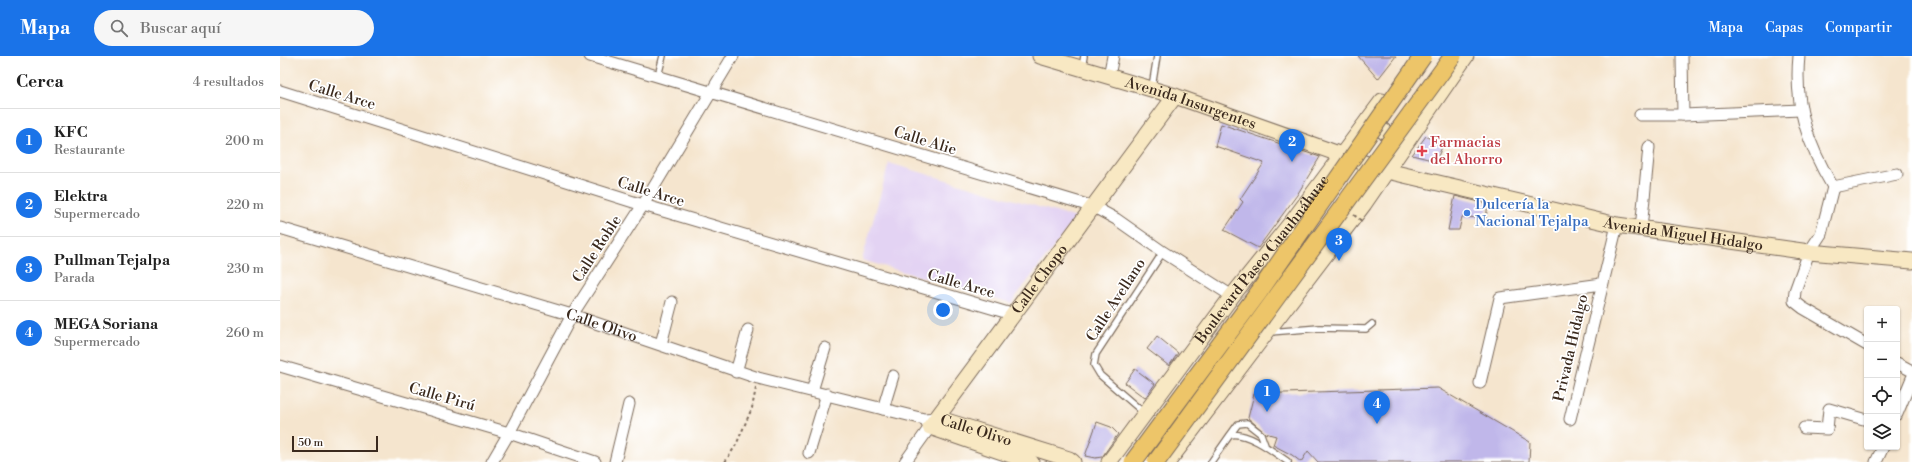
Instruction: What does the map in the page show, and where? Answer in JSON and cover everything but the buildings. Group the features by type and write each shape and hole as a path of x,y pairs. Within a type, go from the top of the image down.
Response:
{"main road":[{"name":"Boulevard Paseo Cuauhnáhuac","path":"1133,462 1259,292 1423,56"},
{"path":"1156,462 1453,56"}],"street":[{"name":"Calle Alie","path":"590,56 1094,207 1116,219 1163,252 1232,296"},
{"name":"Calle Roble","path":"492,462 572,315 643,205 733,56"},
{"name":"Avenida Insurgentes","path":"1040,56 1083,62 1109,76 1175,96 1341,156 1387,171"},
{"path":"1109,76 1113,56"},
{"name":"Boulevard Paseo Cuauhnáhuac","path":"1110,462 1232,296 1294,219 1415,56"},
{"path":"1168,462 1268,332 1387,171 1466,56"},
{"path":"1682,56 1683,115"},
{"path":"1799,56 1800,110 1808,138 1833,187 1822,234 1809,252 1795,290 1794,301 1803,308 1864,343"},
{"name":"Calle Arce","path":"280,91 643,205 1014,315"},
{"name":"Calle Chopo","path":"905,462 930,421 1014,315 1175,96"},
{"path":"1640,115 1683,115 1800,110"},
{"path":"1368,120 1404,146"},
{"path":"1387,171 1375,154 1388,135"},
{"path":"1641,229 1649,147"},
{"name":"Avenida Miguel Hidalgo","path":"1387,171 1617,225 1809,252 1912,261"},
{"path":"1833,187 1897,174"},
{"path":"1294,219 1331,247"},
{"name":"Privada Hidalgo","path":"1570,419 1617,225"},
{"name":"Calle Olivo","path":"280,228 572,315 661,344 736,372 930,421 1070,459 1073,462"},
{"name":"Privada Hidalgo","path":"1480,383 1500,298 1602,284"},
{"path":"661,344 672,302"},
{"path":"736,372 748,330"},
{"path":"812,391 825,348"},
{"path":"1900,365 1912,371"},
{"name":"Calle Pirú","path":"280,366 509,433 595,462"},
{"path":"883,409 893,376"},
{"path":"1900,407 1912,378"},
{"path":"809,453 827,394"},
{"path":"615,462 629,404"},
{"path":"1804,428 1827,429 1829,409 1864,419"},
{"name":"Calle Olivo","path":"930,421 1031,462"},
{"path":"1876,462 1882,450"}],"lane":[{"path":"658,76 663,56"},
{"path":"1152,89 1157,56"},
{"name":"Calle Avellano","path":"1145,413 1100,375 1094,365 1096,354 1163,252"},
{"path":"1268,332 1335,327 1366,329 1372,324"},
{"path":"1211,462 1238,424 1247,423 1261,434 1264,445"},
{"path":"1230,435 1237,433 1264,445 1288,462"}],"path":[{"path":"725,462 736,445 752,408 758,378"}],"shaded area":[{"path":"889,163 1076,218 1011,303 862,260"}],"place":[{"name":"Farmacias del Ahorro","path":"1422,151"},
{"name":"Elektra","path":"1292,162"},
{"name":"Dulcería la Nacional Tejalpa","path":"1467,213"},
{"name":"Pullman Tejalpa","path":"1339,261"},
{"name":"KFC","path":"1267,412"},
{"name":"MEGA Soriana","path":"1377,424"}]}
